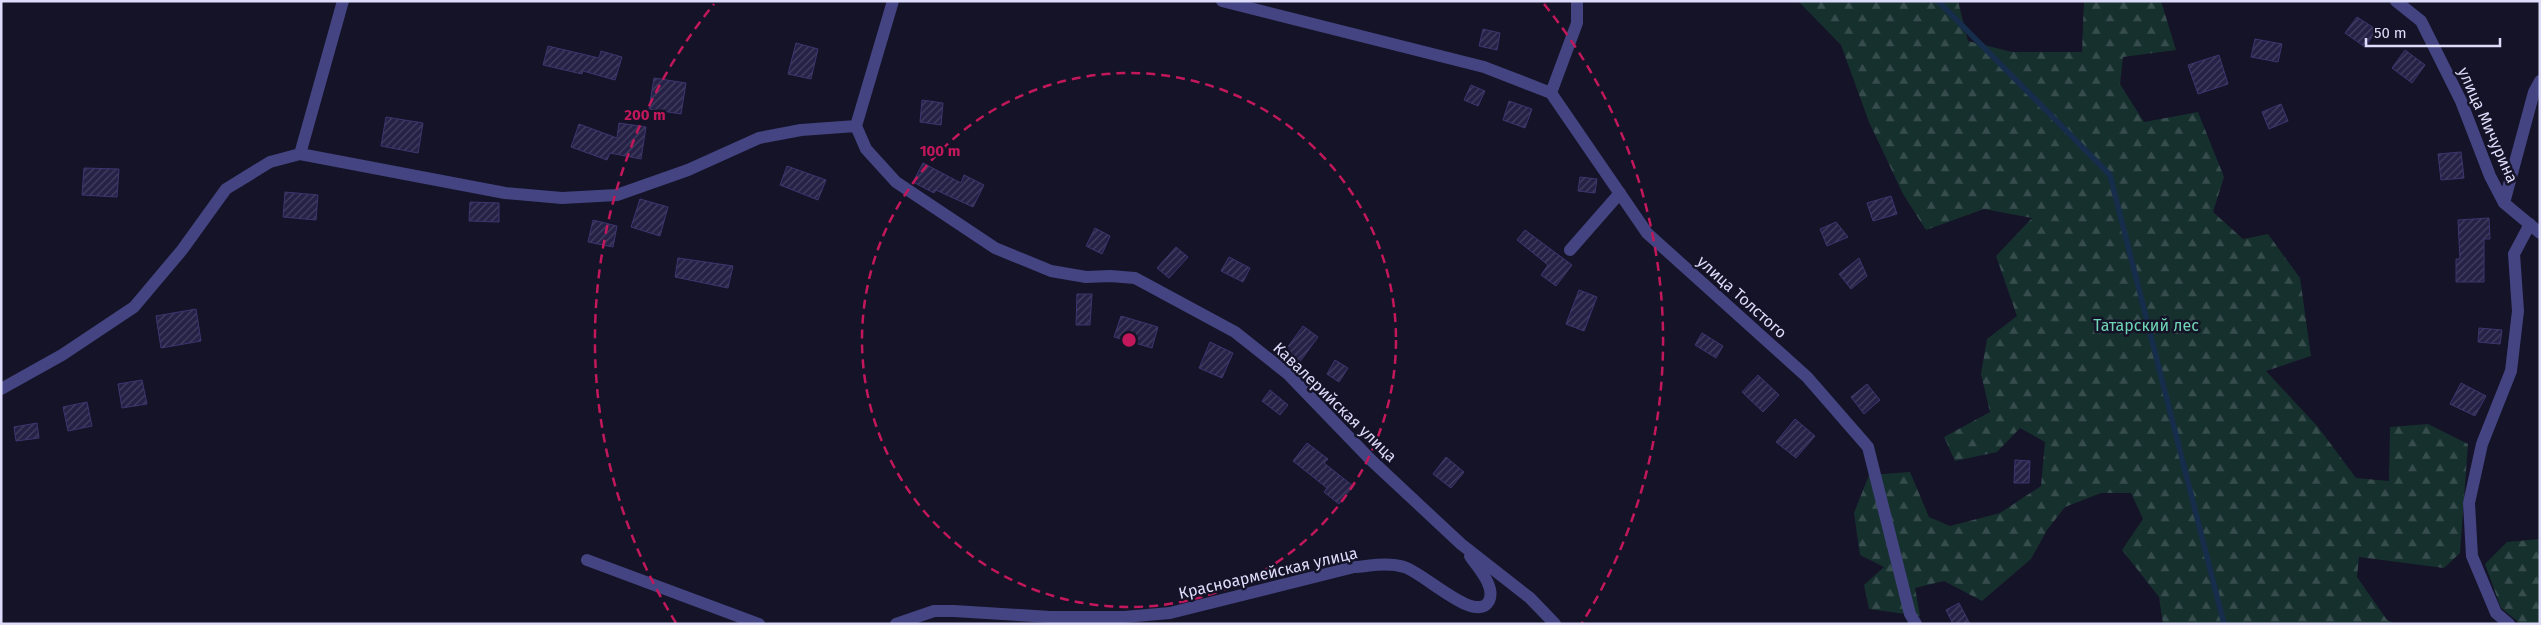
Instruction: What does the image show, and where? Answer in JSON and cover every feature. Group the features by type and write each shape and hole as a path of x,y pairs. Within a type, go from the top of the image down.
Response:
{"street":[{"path":"300,154 344,1"},
{"path":"1,388 62,355 134,307 182,250 226,189 270,162 300,154 505,193 562,198 617,195 688,170 759,138 801,130 856,126 893,1"},
{"path":"1222,1 1484,67 1551,93 1577,22 1577,1"},
{"name":"улица Мичурина","path":"2396,1 2421,22 2461,101 2490,176 2504,203 2540,233"},
{"path":"2504,203 2534,92 2540,81"},
{"name":"улица Толстого","path":"1551,93 1647,233 1807,377 1868,447 1910,614 1916,624"},
{"name":"Кавалерийская улица","path":"856,126 866,149 896,182 995,248 1050,271 1086,277 1135,278 1235,332 1288,374 1371,460 1461,544"},
{"path":"1570,250 1620,193"},
{"path":"2508,624 2496,613 2472,556 2470,503 2482,444 2510,371 2518,312 2514,254 2530,224"},
{"path":"1461,544 1530,598 1555,624"},
{"name":"Красноармейская улица","path":"896,624 934,611 954,610 1050,617 1124,617 1170,613 1255,594 1354,567 1382,564 1404,567 1424,576 1460,606 1474,609 1484,606 1490,600 1490,591 1487,580 1461,544"},
{"path":"587,560 759,624"}],"green space":[{"name":"Татарский лес","path":"1798,1 1958,1 1968,41 2012,52 2082,52 2084,1 2161,1 2176,50 2123,57 2120,84 2144,122 2198,112 2224,177 2213,212 2243,239 2268,234 2300,278 2311,356 2266,371 2318,427 2356,478 2389,481 2390,427 2428,424 2468,444 2460,553 2444,568 2359,557 2357,577 2387,620 2396,624 2163,624 2159,597 2122,550 2143,519 2131,493 2101,493 2065,507 2047,530 2031,559 1982,601 1944,581 1915,588 1920,616 1869,609 1864,585 1884,567 1860,555 1854,513 1869,475 1910,472 1929,517 1950,526 2000,513 2041,486 2045,442 2020,428 1997,452 1955,461 1944,437 1990,412 1981,374 1987,339 2017,316 1996,256 2032,218 1984,209 1926,230 1903,194 1869,122 1841,45"},
{"path":"2540,539 2540,624 2521,624 2501,608 2485,564 2507,542"}],"building":[{"path":"2357,17 2377,30 2365,47 2345,33"},
{"path":"1483,29 1500,33 1497,50 1479,46"},
{"path":"2255,39 2282,44 2278,62 2251,57"},
{"path":"796,43 818,49 811,79 788,74"},
{"path":"548,46 599,58 601,51 622,57 615,80 583,71 582,74 543,65"},
{"path":"2405,50 2425,65 2412,83 2392,68"},
{"path":"2219,55 2228,84 2198,94 2188,65"},
{"path":"654,78 686,83 681,114 649,109"},
{"path":"1471,85 1485,91 1478,106 1464,100"},
{"path":"922,100 943,103 941,125 920,122"},
{"path":"1509,101 1532,109 1525,128 1503,120"},
{"path":"2281,104 2288,121 2269,129 2262,112"},
{"path":"386,117 423,123 418,153 381,146"},
{"path":"619,123 646,127 641,159 610,153 607,160 571,147 579,124 617,138"},
{"path":"2461,152 2464,178 2441,180 2438,154"},
{"path":"923,163 961,183 964,175 984,185 973,207 936,190 934,193 913,182"},
{"path":"787,166 826,180 818,200 780,185"},
{"path":"84,168 119,169 117,197 82,195"},
{"path":"1580,177 1597,179 1595,193 1578,191"},
{"path":"285,192 318,195 316,220 283,217"},
{"path":"1891,196 1897,214 1873,221 1867,203"},
{"path":"640,199 668,207 660,236 631,227"},
{"path":"470,202 499,203 499,222 469,221"},
{"path":"2489,218 2490,239 2484,239 2484,282 2456,282 2456,259 2460,259 2458,220"},
{"path":"593,220 617,226 613,247 588,242"},
{"path":"1836,222 1848,237 1827,246 1820,229"},
{"path":"1095,228 1110,236 1102,254 1086,246"},
{"path":"1525,230 1572,265 1556,286 1541,275 1548,265 1517,240"},
{"path":"1176,247 1188,257 1169,278 1157,268"},
{"path":"1229,257 1250,268 1243,282 1221,271"},
{"path":"678,258 733,266 728,288 675,277"},
{"path":"1859,258 1867,276 1851,289 1839,274"},
{"path":"1579,290 1597,297 1584,331 1566,324"},
{"path":"1077,294 1092,294 1090,325 1076,325"},
{"path":"196,309 201,341 161,348 156,316"},
{"path":"1121,316 1158,327 1152,348 1114,337"},
{"path":"1303,326 1318,337 1299,363 1284,352"},
{"path":"2479,328 2502,330 2500,344 2478,342"},
{"path":"1702,333 1723,346 1716,358 1695,345"},
{"path":"1210,342 1233,353 1222,378 1199,368"},
{"path":"1335,360 1348,368 1339,382 1327,374"},
{"path":"1758,375 1779,395 1763,412 1742,392"},
{"path":"142,380 147,404 122,408 118,384"},
{"path":"2461,383 2486,396 2475,416 2450,404"},
{"path":"1867,384 1880,400 1864,414 1851,397"},
{"path":"1270,390 1288,405 1280,415 1262,401"},
{"path":"87,402 92,426 68,431 63,407"},
{"path":"1795,419 1815,436 1796,458 1776,442"},
{"path":"37,423 39,438 16,441 14,427"},
{"path":"1307,443 1328,459 1324,463 1353,486 1339,504 1324,492 1327,488 1293,461"},
{"path":"1446,457 1464,472 1451,488 1433,474"},
{"path":"2015,460 2030,461 2029,483 2014,483"},
{"path":"1959,603 1970,624 1953,624 1946,610"}],"waterway":[{"path":"1938,1 2110,175 2224,624"}]}
